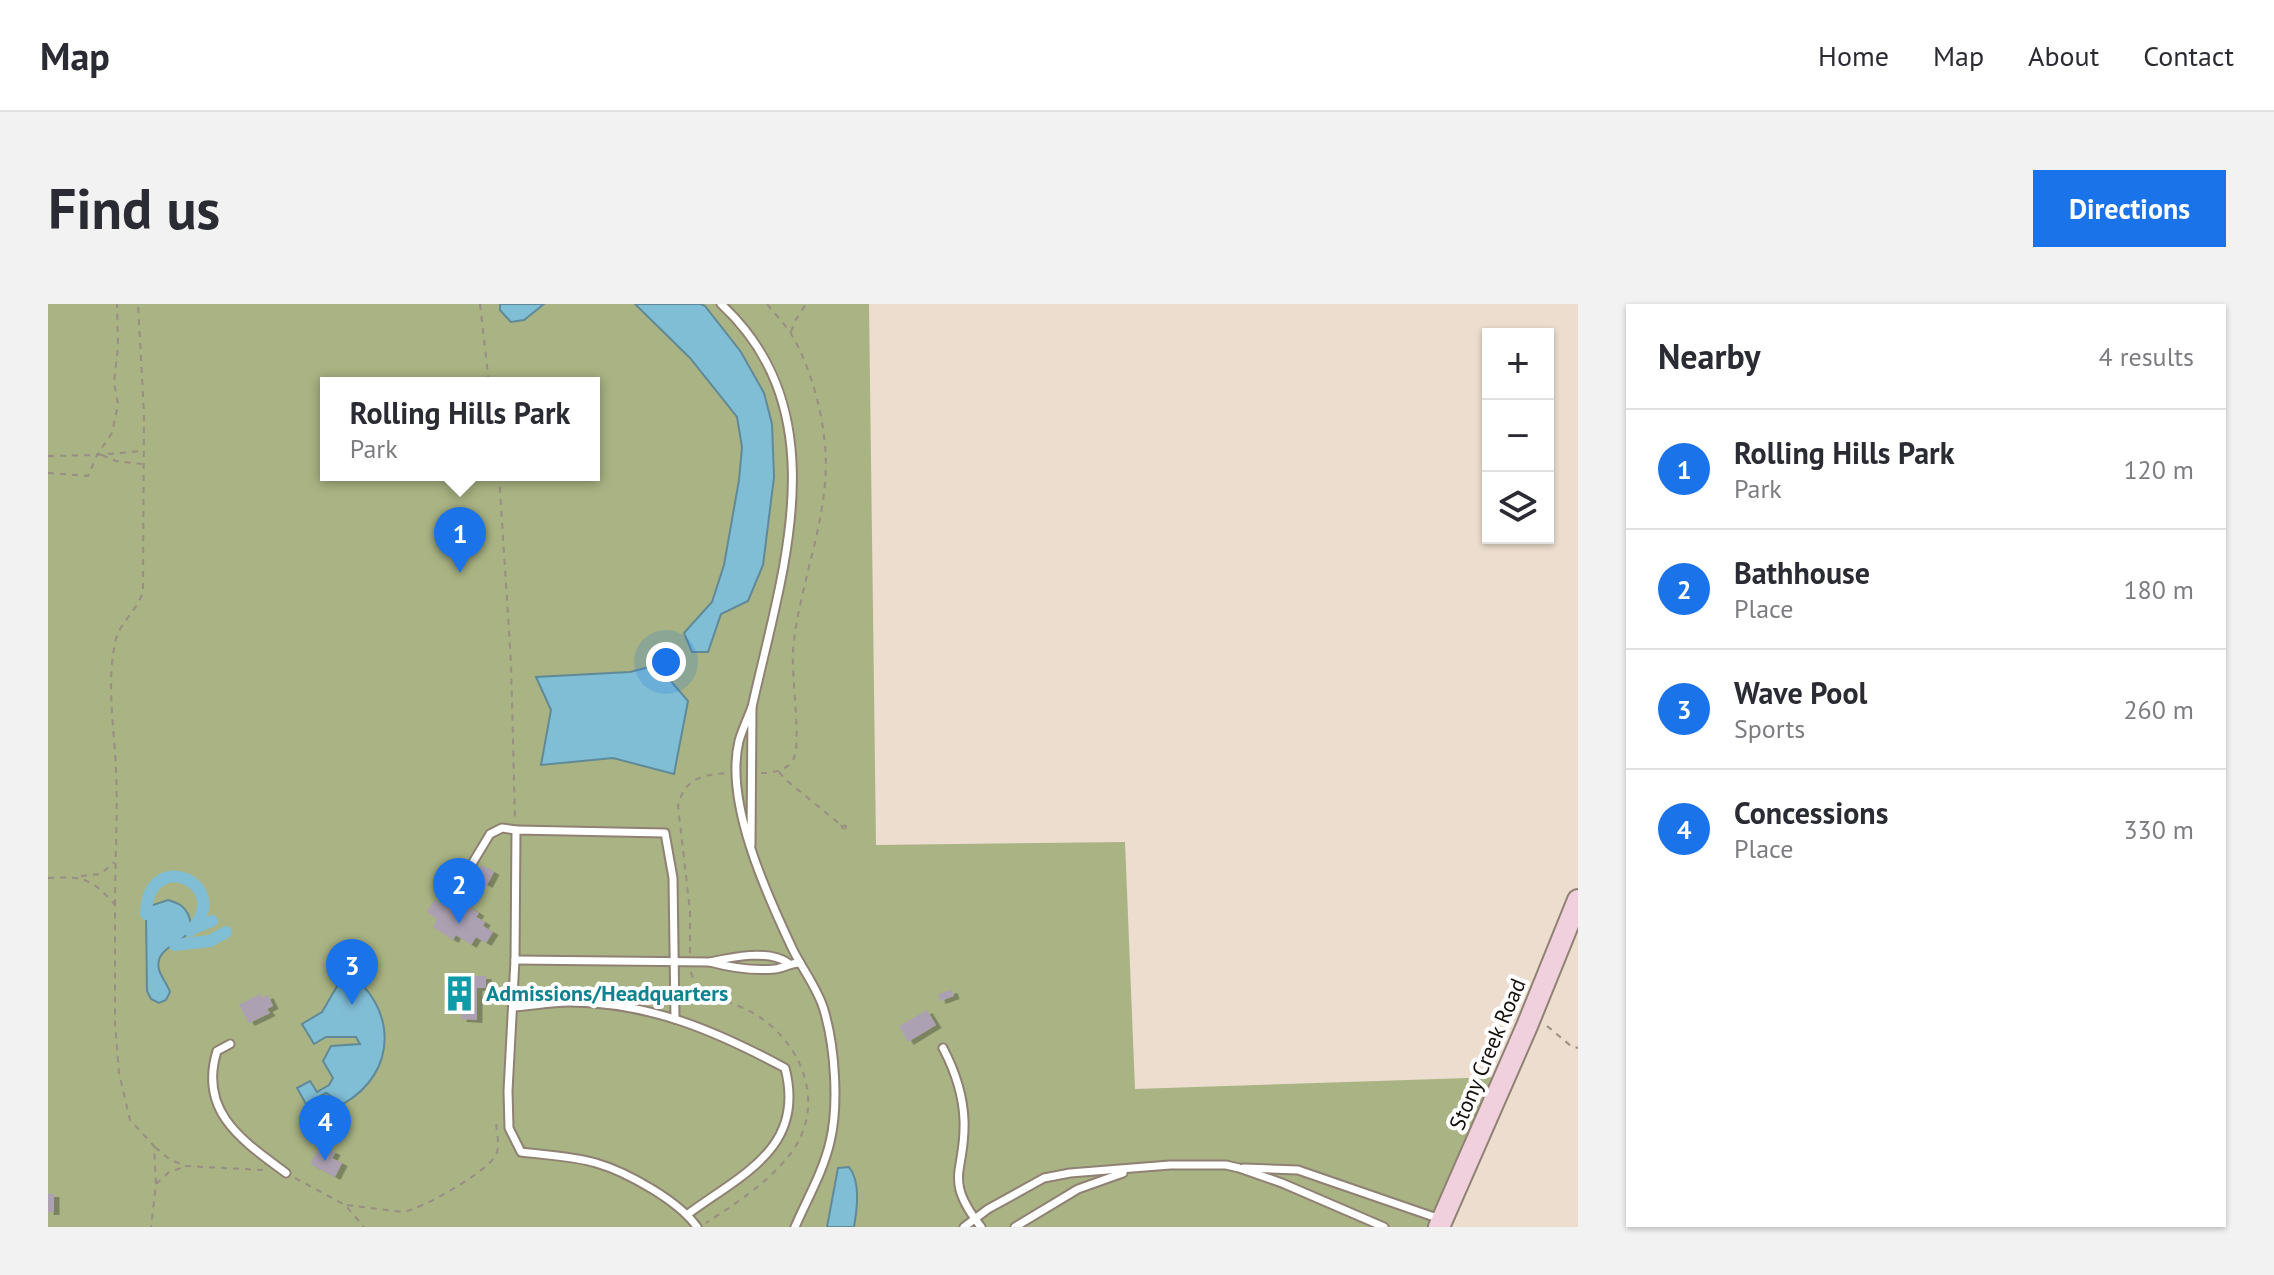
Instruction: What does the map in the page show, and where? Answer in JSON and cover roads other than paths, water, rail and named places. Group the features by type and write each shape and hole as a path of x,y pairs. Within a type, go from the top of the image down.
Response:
{"main road":[{"name":"Stony Creek Road","path":"1440,1223 1527,1026 1578,900"}],"lane":[{"path":"721,304 742,324 770,371 786,412 794,462 793,498 780,581 752,707 739,742 736,773 742,816 759,872 824,1008 834,1062 831,1140 795,1227"},
{"path":"751,845 752,707"},
{"path":"455,892 490,834 502,828 665,833 673,878 675,1019"},
{"path":"516,830 509,1128 521,1152 596,1162 651,1188 688,1214 698,1227"},
{"path":"515,960 710,962 734,957 780,957 788,963 800,963"},
{"path":"513,1007 568,1002 625,1006 726,1037 785,1068 790,1096 789,1116 775,1146 763,1159 688,1214"},
{"path":"230,1044 217,1051 212,1067 213,1090 219,1110 230,1127 286,1173"},
{"path":"943,1048 958,1078 964,1121 958,1189 963,1203 981,1227"},
{"path":"964,1227 988,1209 1044,1178 1170,1165 1226,1165 1239,1168 1384,1227"},
{"path":"1239,1168 1298,1170 1440,1223"},
{"path":"1015,1227 1078,1189 1132,1169"}],"water":[{"path":"500,304 544,304 524,320 511,322 500,310"},
{"path":"635,304 705,306 741,352 764,393 772,424 774,477 763,565 748,601 721,614 708,652 692,652 684,633 712,602 724,565 742,447 737,417 690,358"},
{"path":"657,665 688,701 674,774 613,758 541,765 551,710 536,677 630,672"},
{"path":"168,900 184,908 191,923 187,935 160,957 159,971 170,992 166,1000 159,1003 151,999 147,991 146,914 150,906"},
{"path":"346,971 363,985 375,1002 385,1039 382,1057 374,1075 361,1091 343,1104 326,1093 306,1104 297,1088 310,1081 317,1092 329,1085 333,1078 323,1061 331,1046 360,1044 356,1037 326,1037 314,1044 302,1024 322,1012"},
{"path":"849,1167 857,1188 854,1227 827,1227 838,1168"}],"waterway":[{"path":"146,914 150,893 160,881 173,876 186,879 197,887 203,899 201,914 190,931"},
{"path":"192,929 212,921"},
{"path":"175,945 210,941 226,932"}],"place":[{"name":"Rolling Hills Park","path":"460,573"},
{"name":"Bathhouse","path":"459,924"},
{"name":"Admissions/Headquarters","path":"460,993"},
{"name":"Wave Pool","path":"352,1005"},
{"name":"Concessions","path":"325,1161"}]}
